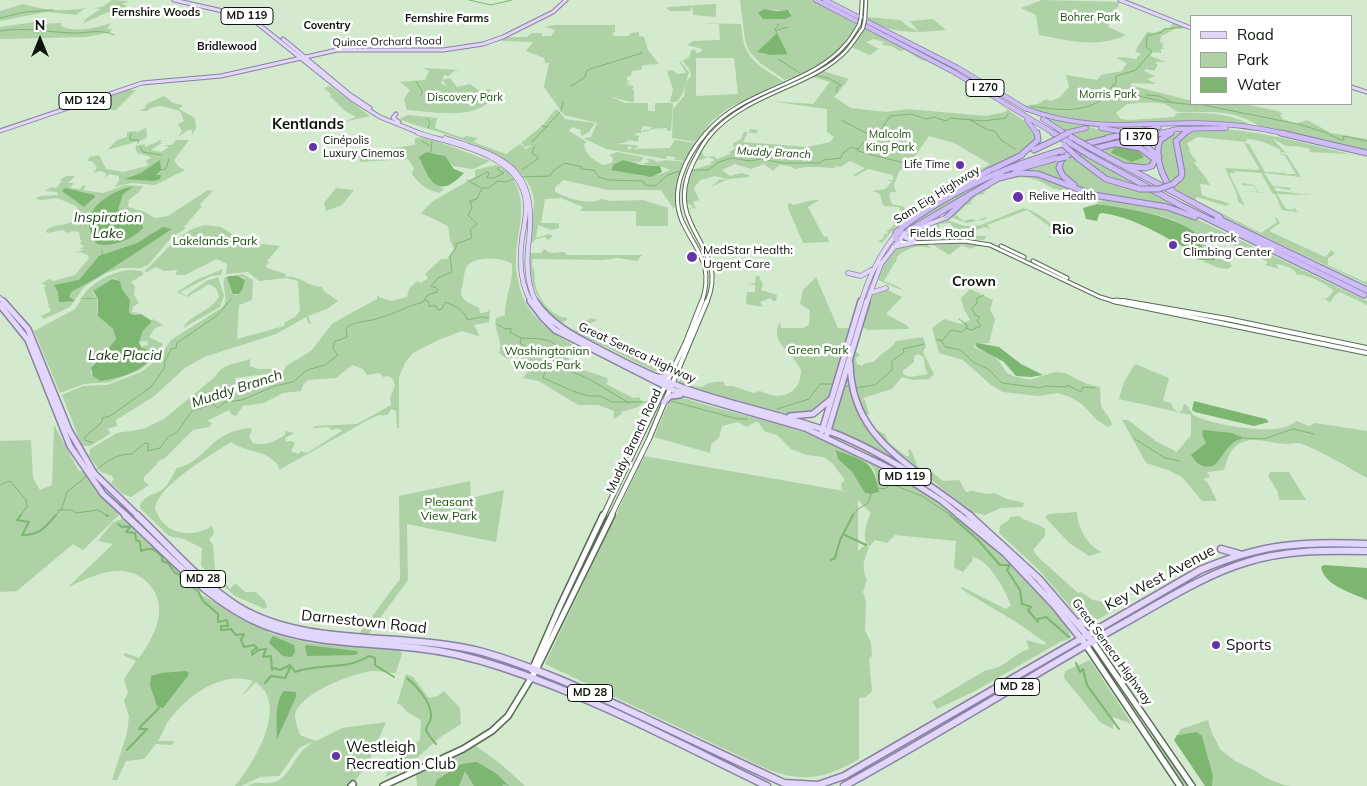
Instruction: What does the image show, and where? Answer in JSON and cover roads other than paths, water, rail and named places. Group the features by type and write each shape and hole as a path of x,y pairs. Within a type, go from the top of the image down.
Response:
{"highway":[{"name":"I 270","path":"816,0 940,65 1072,143 1169,195 1366,293"},
{"name":"I 270","path":"821,0 960,73 1072,143 1093,154 1113,161 1366,293"},
{"name":"I 270","path":"825,0 918,48 1024,108 1072,143"},
{"path":"894,38 918,48"},
{"path":"940,65 1023,118 1072,143 1078,158 1103,179 1119,185 1140,189 1160,189 1174,184 1181,177 1182,173 1176,146 1179,136 1190,130 1212,128"},
{"path":"1024,108 1047,118 1078,125 1189,123"},
{"path":"1020,156 1035,145 1038,138 1036,130 1023,118"},
{"name":"I 370","path":"1110,138 1148,128 1189,123 1224,124 1258,128 1367,156"},
{"path":"922,198 929,204 959,185 1069,132 1090,128 1119,131 1140,140 1160,158"},
{"path":"1195,205 1166,184 1160,158 1159,141 1166,135 1185,130 1212,128"},
{"name":"I 370","path":"1066,156 1164,132 1212,128 1272,135 1367,156"},
{"path":"1098,196 1069,181 1060,169 1059,162 1062,156 1070,151 1110,138"},
{"name":"Sam Eig Highway","path":"896,232 925,212 984,178 1031,158 1110,138"},
{"path":"999,178 1039,163 1120,144 1145,150 1153,156 1155,162 1152,166 1140,168 1113,161"},
{"name":"I 270","path":"1093,154 1116,172 1209,223 1252,244 1366,293"},
{"name":"I 270","path":"1100,161 1180,205 1366,293"},
{"path":"942,202 991,170"},
{"path":"999,178 1016,173 1034,173 1098,196 1167,207 1209,223"},
{"name":"Sam Eig Highway","path":"906,232 999,178"},
{"path":"946,217 975,191"},
{"path":"897,240 898,234 925,212"}],"main road":[{"name":"Great Seneca Highway","path":"174,0 250,20 264,28 300,57 308,60 351,96 399,122 494,156 515,174 530,194 532,207 526,265 529,284 536,302 546,315 571,335 654,376 668,386 720,401 777,414 899,466 945,495 1018,556 1077,620 1084,636"},
{"name":"Great Seneca Highway","path":"182,0 236,12 255,19 342,93 369,111 409,130 487,157 515,174"},
{"name":"Quince Orchard Road","path":"0,130 136,84 216,76 312,54 341,50 451,49 483,44 553,12 566,0"},
{"name":"Muddy Branch Road","path":"534,669 646,444 664,402 672,371 707,282 705,260 681,217 677,204 682,174 708,127 724,113 741,102 828,60 845,46 859,25 862,0"},
{"name":"Muddy Branch Road","path":"383,786 472,744 494,730 517,704 531,678 567,588 668,386 714,284 711,260 684,208 686,184 696,156 713,130 732,112 751,100 827,64 849,47 863,28 866,0"},
{"path":"1122,0 1190,28"},
{"name":"Quince Orchard Road","path":"0,130 132,83 158,78 222,73 346,47 457,47 489,41 512,32"},
{"path":"341,50 369,50 373,53 381,50 403,49"},
{"path":"424,50 430,51 433,55 440,51 451,49"},
{"path":"308,60 307,58 312,54"},
{"path":"827,64 825,67 830,70"},
{"path":"1352,86 1367,91"},
{"path":"396,114 393,118 399,122"},
{"name":"Great Seneca Highway","path":"522,183 526,211 520,252 520,268 526,294 544,321 564,336 691,397 824,433 896,471 942,501 974,525 1021,569 1084,636 1192,786"},
{"path":"896,232 903,222 929,204"},
{"path":"913,242 906,238 906,232 946,217"},
{"name":"Sam Eig Highway","path":"824,433 832,398 851,353 873,282 896,232"},
{"name":"Sam Eig Highway","path":"824,433 874,265 888,247 906,232"},
{"path":"922,242 944,239"},
{"name":"Fields Road","path":"913,242 944,239 977,240 1004,247 1090,290 1118,300 1218,317 1367,348"},
{"name":"Fields Road","path":"897,240 913,242 965,241 990,245 1094,294 1125,305 1214,321 1367,353"},
{"path":"888,247 913,242"},
{"path":"848,273 865,274 874,265"},
{"path":"870,276 873,282"},
{"path":"868,296 875,290 886,288"},
{"name":"Darnestown Road","path":"0,298 28,330 69,430 103,494 215,597 254,620 276,629 318,640 410,647 455,654 501,667 627,719 767,786"},
{"name":"Darnestown Road","path":"0,305 28,340 70,446 91,473 220,594 261,618 286,627 319,634 436,643 482,652 534,669 772,779 807,786 828,784"},
{"path":"851,353 850,387 855,405 876,437 945,495"},
{"path":"654,376 664,377 672,371"},
{"path":"664,402 673,394 691,397"},
{"path":"777,414 798,417 812,414 824,408 832,398"},
{"name":"Key West Avenue","path":"828,784 1200,570 1240,554 1271,546 1301,543 1367,544"},
{"path":"1221,548 1240,554"},
{"name":"Key West Avenue","path":"844,786 1199,581 1238,564 1273,555 1305,550 1367,552"},
{"path":"1077,620 1099,628"},
{"name":"Great Seneca Highway","path":"1090,644 1180,786"}],"water":[{"path":"764,9 788,10 792,16 785,19 763,19 758,13"},
{"path":"777,33 788,54 770,55 757,52"},
{"path":"1120,147 1137,150 1144,157 1132,162 1111,153 1114,148"},
{"path":"426,152 445,156 454,169 464,173 450,185 436,185 418,158"},
{"path":"160,160 161,170 156,175 161,175 160,179 154,181 125,179 141,173"},
{"path":"624,160 641,165 660,166 662,172 651,177 611,170 614,164"},
{"name":"Inspiration Lake","path":"133,187 123,194 118,209 124,215 141,220 143,228 134,236 122,242 109,245 97,244 89,224 92,212 107,197 120,190"},
{"path":"65,188 94,195 95,197 84,207 62,191"},
{"path":"1097,204 1137,211 1169,219 1183,225 1194,232 1201,240 1203,251 1214,256 1215,260 1200,260 1186,254 1190,250 1125,218 1102,213 1099,214 1097,221 1086,219 1083,208"},
{"path":"163,227 172,229 100,276 71,292 69,297 75,301 59,302 58,292 54,285 79,280 99,256 137,243"},
{"path":"229,276 238,276 245,280 243,289 239,294 233,294 227,278"},
{"name":"Lake Placid","path":"112,279 120,281 122,289 130,300 129,313 134,315 141,314 152,321 143,331 139,342 141,347 150,351 151,356 143,366 129,374 100,381 93,376 91,368 116,339 113,329 98,316 98,299 93,291"},
{"path":"977,343 999,347 1021,364 1043,375 1031,377 1016,376 1004,362 978,348 975,345"},
{"path":"1194,401 1266,419 1269,422 1254,426 1195,412 1192,410"},
{"path":"1203,430 1232,433 1244,438 1234,442 1216,464 1208,467 1202,466 1191,455 1206,443 1202,434"},
{"path":"835,450 861,459 866,463 874,473 879,492 865,493 852,472 838,459"},
{"path":"1324,565 1367,568 1367,600 1333,584 1323,574 1321,567"},
{"path":"273,636 294,645 295,652 292,657 283,656 270,644 269,642"},
{"path":"305,646 357,651 358,653 355,655 307,656"},
{"path":"186,671 189,673 187,677 163,708 157,706 150,685 151,676 161,673"},
{"path":"284,691 296,692 296,697 277,739 277,707"},
{"path":"1197,732 1202,736 1213,776 1212,786 1205,786 1174,740 1177,735"},
{"path":"477,762 497,774 509,786 504,784 502,786 474,786 465,771 459,786 435,786 437,780 461,764"}],"waterway":[{"path":"469,0 491,5 512,0"},
{"path":"0,18 25,12 53,10"},
{"path":"1062,18 1066,17"},
{"path":"777,24 779,25 775,29 777,33"},
{"path":"777,30 788,27"},
{"name":"Muddy Branch","path":"1113,85 1116,83 1116,76 1136,70 1152,51 1146,47 1147,36 1162,32 1164,29 1183,27"},
{"path":"0,31 104,32 114,35"},
{"path":"571,86 585,77 586,71 590,69 642,53"},
{"path":"778,59 800,73"},
{"path":"814,75 828,78 841,85 837,87 837,92"},
{"path":"416,81 422,91 421,96"},
{"name":"Muddy Branch","path":"1031,106 1069,110 1087,107 1106,96 1113,85"},
{"path":"1113,85 1132,94 1154,100 1190,104"},
{"path":"1146,95 1159,96 1172,102"},
{"path":"561,111 563,102"},
{"path":"1203,105 1298,124 1324,132 1341,140 1344,140 1343,136 1367,141"},
{"path":"546,127 560,112"},
{"name":"Muddy Branch","path":"872,136 877,136 890,116 911,114 926,119 934,117 946,121 951,118 984,121 1006,118 1008,114"},
{"path":"427,119 430,122 428,128"},
{"path":"841,120 872,136"},
{"path":"970,120 988,130 995,131 1001,140 1015,149"},
{"path":"542,126 546,127"},
{"path":"532,142 546,127"},
{"path":"131,133 130,140 139,140 138,143"},
{"name":"Muddy Branch","path":"858,149 864,142 872,142 872,136"},
{"path":"422,141 430,146"},
{"path":"431,152 432,141"},
{"path":"140,147 143,152 161,155"},
{"path":"523,169 539,158 532,153 534,147"},
{"name":"Muddy Branch","path":"693,170 708,170 719,162 732,158 750,161 761,159 782,163 820,163 823,160 841,158 842,154 851,147 858,149"},
{"path":"858,149 858,151 904,163"},
{"path":"161,170 166,169 169,159"},
{"name":"Muddy Branch","path":"520,177 550,176 554,170 565,163 582,167 581,169 594,170 599,177 608,180 643,181 645,185 655,186 668,175 680,171"},
{"path":"470,181 487,172 489,173 487,178 494,178 504,173 497,169 499,167"},
{"name":"Muddy Branch","path":"95,471 112,459 121,455 132,454 145,443 149,444 147,451 160,448 168,437 177,432 192,411 213,404 218,408 225,402 242,400 275,386 293,382 307,370 325,365 338,355 333,349 334,342 347,337 346,328 349,326 382,317 423,302 428,295 437,292 437,288 431,286 438,278 452,272 450,256 456,248 456,244 472,238 470,230 477,224 468,215 472,208 470,201 477,199 482,188 489,188 498,181 505,182 514,179"},
{"path":"467,180 481,188"},
{"path":"967,328 971,330 981,326 977,320 980,317 975,315 972,308 977,303 977,298 984,295"},
{"path":"81,299 97,298"},
{"path":"93,443 85,440 85,437 102,422 102,418 110,416 151,387 165,367 164,363 171,349 176,348 177,343 218,315 231,299"},
{"path":"425,300 429,302 429,306 436,306 438,310 442,309 445,302 452,305 461,311 468,320 481,317 489,318"},
{"path":"959,319 966,324 967,328"},
{"path":"497,324 505,329 511,328 510,332 521,338"},
{"path":"941,340 951,330 962,332 967,328"},
{"path":"521,338 541,339 555,344 558,347 554,354 560,362 568,366 568,370 589,379 627,402"},
{"path":"521,338 520,343 527,347"},
{"path":"936,340 941,340"},
{"path":"941,340 945,347 961,350 973,362 988,369 1002,383 1040,388 1046,386 1066,387 1067,385 1081,392 1083,387 1095,388"},
{"path":"855,388 875,385 892,370 892,361 904,352 903,349 924,344"},
{"path":"540,363 546,368 543,378 588,396 600,396 612,402 627,402"},
{"path":"777,409 809,399 820,384 834,384"},
{"path":"843,386 851,387"},
{"path":"671,401 738,419 747,419"},
{"path":"627,402 648,402"},
{"path":"1244,438 1264,439 1293,429 1314,434"},
{"path":"1135,439 1165,458 1179,461"},
{"name":"Muddy Branch","path":"60,510 67,492 88,475"},
{"name":"Muddy Branch","path":"0,485 10,481 26,500 27,507 20,516"},
{"path":"878,488 885,489 891,484 922,496 952,516"},
{"path":"852,516 858,509 868,503 871,494"},
{"name":"Muddy Branch","path":"55,516 60,510"},
{"path":"60,510 73,510 76,513 98,510 108,516 106,515"},
{"name":"Muddy Branch","path":"21,515 17,520 29,522 22,535 38,532 56,515"},
{"path":"831,560 835,558 840,540 853,515"},
{"path":"950,515 978,540 1000,565 1010,565 1007,570 1020,590 1022,604 1031,607 1028,610 1038,622 1038,619 1046,617 1069,637"},
{"path":"118,524 122,527 131,526 126,532 135,533 136,540 140,542 141,551 150,549 157,552 162,557 162,561 168,563 175,573 179,574 181,580 198,591 203,601 218,614 218,622 227,620 228,626 221,626 221,630 231,629 236,635 244,634 241,640 244,647 254,645 257,648 252,651 252,655 258,650 266,649 263,657 271,656 272,670 274,668 280,670 290,665 295,672 315,667 342,665 360,661 369,656 375,658 375,665 394,677"},
{"path":"845,535 866,545"},
{"path":"1076,663 1080,672 1083,669 1087,685 1119,729"},
{"path":"265,683 271,676 285,678 290,668 288,667"},
{"path":"407,678 418,689 428,704 431,719 426,729 436,744"},
{"path":"127,750 147,729 139,729 141,726 159,708"}],"place":[{"name":"Cinépolis Luxury Cinemas","path":"313,147"},
{"name":"Life Time","path":"960,165"},
{"name":"Relive Health","path":"1018,197"},
{"name":"Sportrock Climbing Center","path":"1173,245"},
{"name":"MedStar Health: Urgent Care","path":"692,257"},
{"name":"Sports","path":"1216,645"},
{"name":"Westleigh Recreation Club","path":"336,756"}],"district":[{"name":"Fernshire Woods","path":"156,13"},
{"name":"Fernshire Farms","path":"447,19"},
{"name":"Coventry","path":"327,26"},
{"name":"Bridlewood","path":"227,47"},
{"name":"Kentlands","path":"308,124"},
{"name":"Rio","path":"1063,230"},
{"name":"Crown","path":"974,282"}],"park label":[{"name":"Bohrer Park","path":"1090,18"},
{"name":"Morris Park","path":"1108,95"},
{"name":"Discovery Park","path":"465,98"},
{"name":"Malcolm King Park","path":"890,141"},
{"name":"Lakelands Park","path":"215,241"},
{"name":"Green Park","path":"818,350"},
{"name":"Washingtonian Woods Park","path":"547,358"},
{"name":"Pleasant View Park","path":"449,509"}]}
